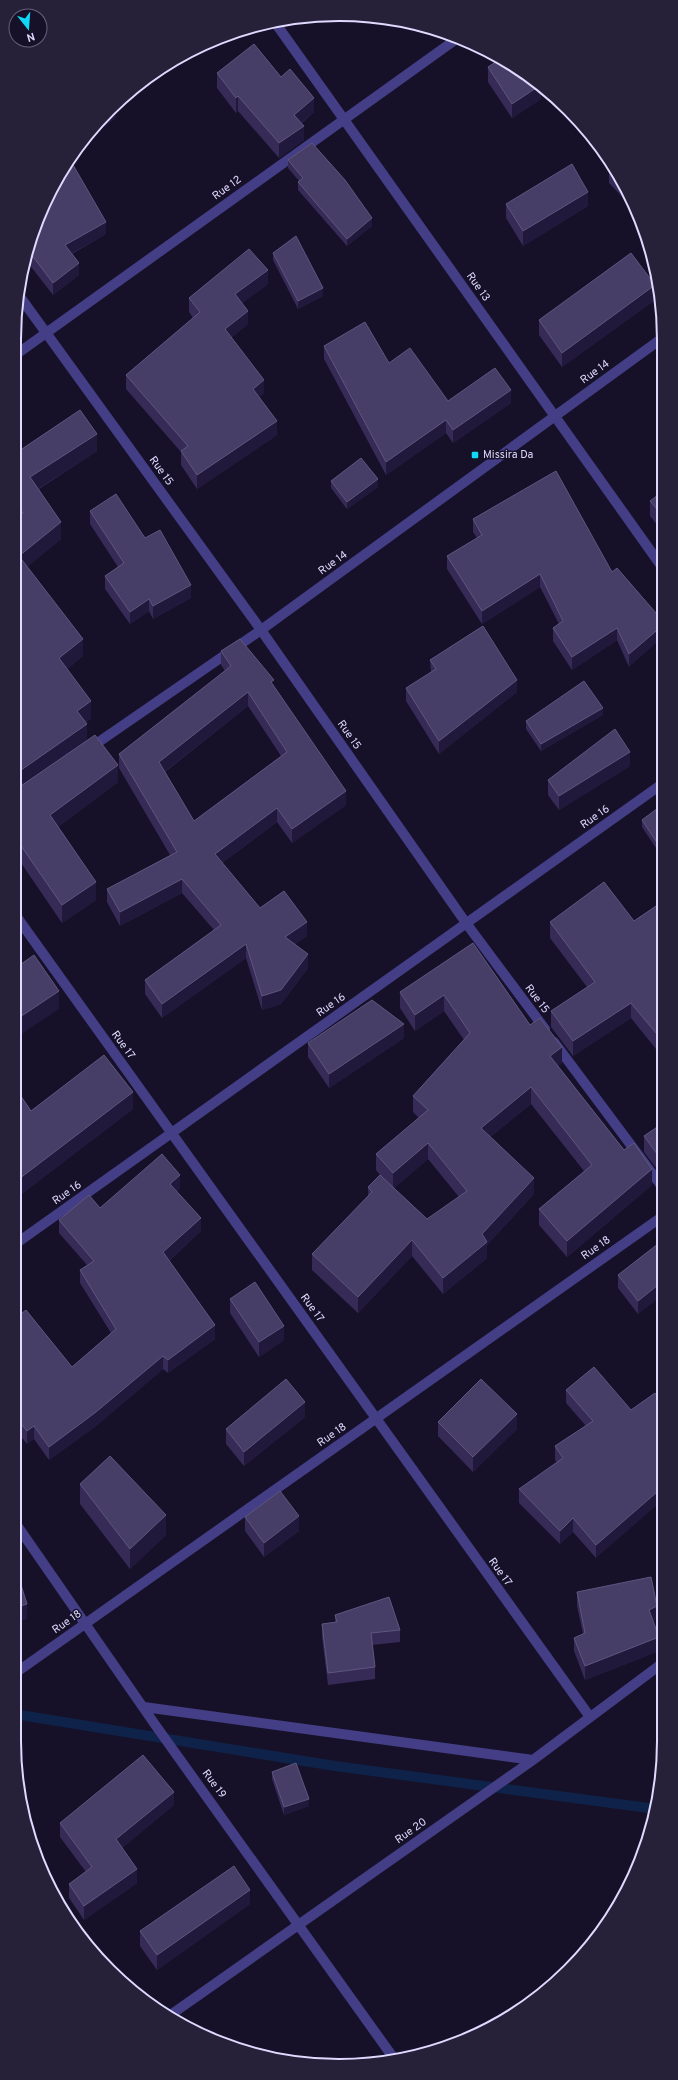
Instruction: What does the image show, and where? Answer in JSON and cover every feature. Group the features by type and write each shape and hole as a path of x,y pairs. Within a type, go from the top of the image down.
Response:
{"street":[{"name":"Rue 13","path":"278,27 657,560"},
{"name":"Rue 12","path":"21,351 452,42"},
{"name":"Rue 15","path":"24,302 261,630 466,924 657,1180"},
{"name":"Rue 14","path":"79,755 261,630 657,342"},
{"name":"Rue 16","path":"21,1240 657,788"},
{"name":"Rue 17","path":"21,923 590,1717"},
{"name":"Rue 18","path":"21,1669 657,1220"},
{"name":"Rue 19","path":"21,1531 86,1622 156,1726 195,1778 391,2054"},
{"name":"Rue 20","path":"174,2012 533,1760 657,1667"},
{"path":"144,1707 533,1760"}],"building":[{"path":"254,44 281,77 290,69 314,98 294,115 304,126 279,143 238,96 236,98 217,73"},
{"path":"495,62 535,89 512,104 488,67"},
{"path":"312,143 345,180 372,218 347,239 298,182 303,178 288,160"},
{"path":"572,164 588,192 523,231 506,204"},
{"path":"73,165 106,222 65,245 79,263 53,283 32,256 45,217"},
{"path":"296,236 323,288 298,301 273,253"},
{"path":"249,249 268,270 235,294 248,311 225,329 264,380 253,389 277,421 197,475 181,451 188,446 126,375 200,312 189,298"},
{"path":"631,253 652,280 652,287 562,353 539,320"},
{"path":"365,322 389,363 410,348 448,401 495,368 511,390 453,430 446,420 386,462 324,346"},
{"path":"80,410 97,434 30,477 61,522 21,554 21,514 23,513 21,510 21,450"},
{"path":"361,458 378,479 347,502 331,481"},
{"path":"556,471 612,572 617,568 657,614 657,630 629,654 617,628 572,657 553,628 563,621 540,574 482,611 447,556 482,535 473,519"},
{"path":"116,494 145,538 160,530 191,585 153,606 149,599 130,612 105,576 124,563 90,511"},
{"path":"657,496 657,509 650,501"},
{"path":"21,559 83,639 59,658 91,701 77,711 87,724 21,770"},
{"path":"483,626 517,680 439,741 406,688 436,669 430,660"},
{"path":"240,639 274,680 271,682 346,791 292,829 277,808 215,854 260,908 284,891 307,922 285,937 308,954 281,990 262,996 246,944 162,1004 145,980 221,925 182,879 120,912 107,889 177,852 119,754 231,666 221,651","holes":["248,692 287,752 194,821 159,762"]},
{"path":"584,681 603,708 541,744 526,721"},
{"path":"615,729 630,752 559,796 548,780"},
{"path":"95,735 118,765 50,815 96,882 62,905 21,846 21,786"},
{"path":"657,809 657,842 642,820"},
{"path":"604,882 634,921 657,905 657,1032 656,1033 631,1003 573,1041 551,1011 595,982 550,922"},
{"path":"473,943 530,1025 540,1018 562,1047 550,1056 624,1150 634,1143 652,1169 567,1241 539,1209 592,1165 531,1087 481,1128 534,1178 482,1234 487,1242 443,1278 412,1240 358,1297 312,1254 372,1192 368,1187 380,1175 427,1219 467,1191 428,1143 393,1173 376,1154 428,1110 413,1096 470,1033 444,995 415,1015 400,992"},
{"path":"34,955 59,991 21,1016 21,964"},
{"path":"372,1000 404,1024 329,1074 308,1043"},
{"path":"104,1055 133,1092 21,1177 21,1096 31,1111"},
{"path":"657,1127 657,1154 644,1136"},
{"path":"162,1154 180,1175 170,1184 201,1218 163,1252 215,1325 168,1360 163,1356 96,1412 49,1447 34,1426 27,1431 21,1424 21,1314 26,1310 72,1367 116,1329 80,1270 94,1261 59,1220 89,1195 100,1208"},
{"path":"657,1245 657,1286 638,1301 618,1275"},
{"path":"255,1282 284,1326 259,1342 230,1299"},
{"path":"594,1367 631,1410 655,1393 657,1396 657,1492 596,1545 573,1518 560,1531 519,1489 563,1458 555,1446 593,1421 566,1390"},
{"path":"286,1379 305,1402 244,1452 226,1429"},
{"path":"481,1379 517,1414 473,1457 438,1422"},
{"path":"110,1456 166,1515 130,1549 80,1484"},
{"path":"280,1491 299,1516 264,1543 245,1517"},
{"path":"651,1577 657,1606 649,1610 657,1632 657,1638 585,1666 574,1638 585,1633 577,1592"},
{"path":"21,1585 27,1604 21,1606"},
{"path":"389,1597 400,1630 371,1633 375,1667 328,1673 322,1624 337,1622 335,1615"},
{"path":"143,1755 174,1792 116,1839 137,1869 84,1906 69,1884 92,1867 60,1823"},
{"path":"296,1763 309,1799 284,1807 272,1772"},
{"path":"234,1866 250,1890 157,1955 140,1931"}],"waterway":[{"path":"21,1715 335,1766 650,1808"}],"place":[{"name":"Missira Da","path":"475,455"}]}
